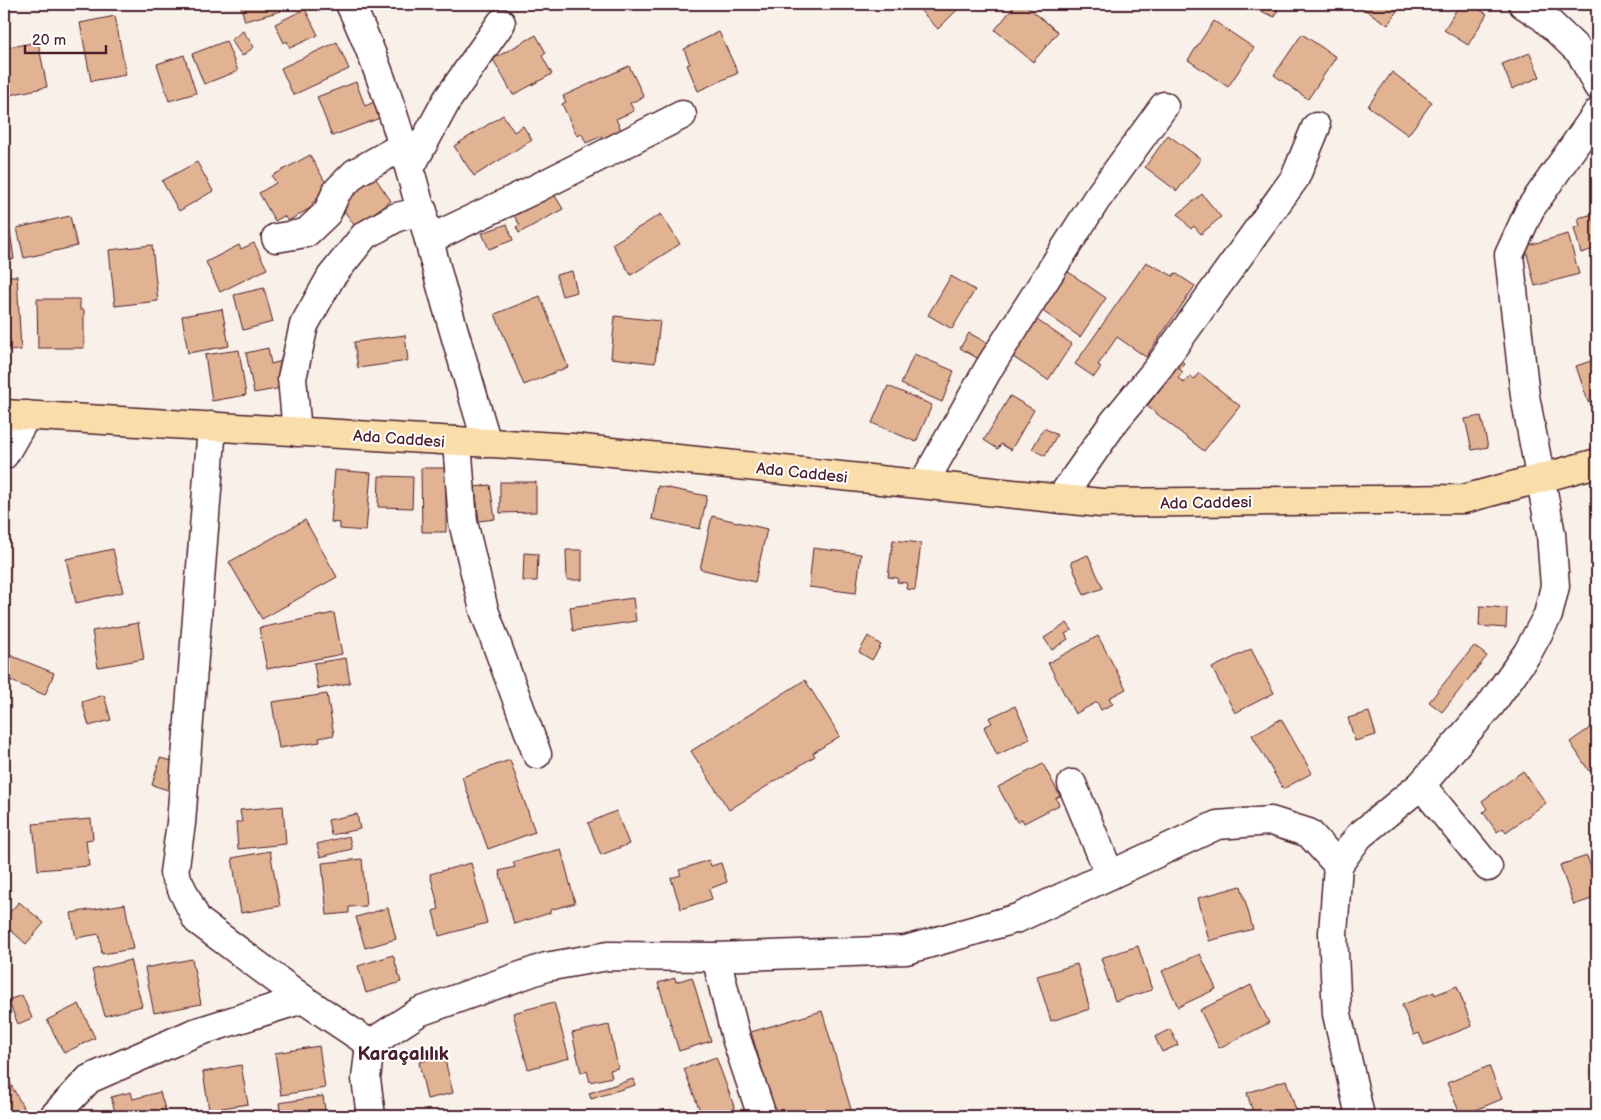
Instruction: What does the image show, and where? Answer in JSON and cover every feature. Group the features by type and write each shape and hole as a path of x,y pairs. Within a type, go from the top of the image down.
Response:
{"main road":[{"name":"Ada Caddesi","path":"15,414 573,448 1101,503 1464,499 1597,463"}],"street":[{"path":"350,4 369,45 423,211 487,443"},
{"path":"1523,4 1543,17 1581,53 1597,85"},
{"path":"276,238 306,232 327,213 337,191 355,173 406,157 501,23"},
{"path":"923,484 990,366 1096,200 1164,106"},
{"path":"1360,1116 1337,1014 1333,933 1338,865 1359,836 1421,785 1492,703 1528,652 1548,615 1555,586 1551,534 1524,396 1509,255 1530,209 1597,113"},
{"path":"430,239 533,190 682,115"},
{"path":"1060,499 1114,422 1158,368 1295,178 1316,127"},
{"path":"297,432 292,378 304,325 331,277 364,236 397,217 423,211"},
{"path":"4,455 15,414"},
{"path":"212,426 181,824 174,872 197,920 303,1000 370,1044"},
{"path":"457,441 463,522 484,610 537,754"},
{"path":"1072,784 1110,874"},
{"path":"1421,785 1488,867"},
{"path":"370,1044 419,1012 546,967 608,956 716,957 906,950 1018,918 1217,825 1271,821 1309,834 1338,865"},
{"path":"716,957 736,1038 762,1116"},
{"path":"54,1116 89,1079 194,1033 303,1000"},
{"path":"370,1044 366,1079 371,1116"}],"building":[{"path":"240,4 279,4 281,11 245,21"},
{"path":"674,4 712,4 675,7"},
{"path":"926,4 963,4 938,29 920,10"},
{"path":"1016,4 1024,4 1058,32 1033,62 995,30"},
{"path":"1243,4 1280,4 1275,17"},
{"path":"1359,4 1401,4 1388,25"},
{"path":"1460,4 1470,4 1487,14 1468,45 1444,30"},
{"path":"305,9 318,35 290,48 287,41 284,43 275,24"},
{"path":"115,16 126,75 91,81 80,23"},
{"path":"1214,21 1254,48 1228,87 1188,60"},
{"path":"243,31 254,47 242,56 231,40"},
{"path":"719,32 738,73 698,91 687,65 690,64 684,49"},
{"path":"1302,34 1336,57 1308,99 1274,75"},
{"path":"536,35 546,53 542,56 552,74 513,95 493,59"},
{"path":"226,41 238,71 204,84 192,54"},
{"path":"38,42 47,87 5,96 4,48"},
{"path":"337,42 349,69 293,95 281,68"},
{"path":"1530,53 1540,77 1512,89 1502,64"},
{"path":"184,55 196,93 169,101 157,64"},
{"path":"629,66 644,97 630,103 634,111 616,119 622,132 604,140 602,136 586,143 582,134 577,136 562,104 566,102 563,96"},
{"path":"1392,72 1432,102 1408,135 1368,106"},
{"path":"356,82 365,106 374,102 380,118 332,136 317,97"},
{"path":"503,115 514,132 523,126 532,140 474,176 454,146"},
{"path":"1168,135 1201,159 1177,191 1145,167"},
{"path":"310,155 328,187 321,191 324,196 312,203 314,206 288,221 284,216 275,221 259,193 276,183 272,176"},
{"path":"197,162 213,191 179,211 162,181"},
{"path":"374,176 391,201 355,226 337,201"},
{"path":"554,194 563,209 519,233 516,227 520,225 514,216"},
{"path":"1202,194 1221,217 1201,234 1194,226 1191,229 1178,214"},
{"path":"1597,213 1597,248 1581,253 1574,228 1580,226 1578,218"},
{"path":"661,214 680,244 631,275 612,244"},
{"path":"70,216 77,246 24,258 17,228"},
{"path":"4,223 5,231 10,230 14,259 4,260"},
{"path":"507,224 513,240 489,249 482,233"},
{"path":"1568,234 1579,274 1535,286 1525,246"},
{"path":"254,243 267,269 220,292 206,262 239,245 241,249"},
{"path":"152,245 158,301 115,306 109,250"},
{"path":"1146,262 1173,276 1175,273 1195,286 1146,357 1117,337 1098,365 1101,367 1094,377 1075,364"},
{"path":"572,271 577,292 562,296 556,275"},
{"path":"1067,271 1106,298 1080,337 1041,310"},
{"path":"4,276 17,276 21,350 4,351"},
{"path":"951,276 975,290 952,329 928,315"},
{"path":"264,288 273,322 243,330 234,295"},
{"path":"540,296 568,367 524,385 495,314"},
{"path":"37,299 80,299 80,310 84,310 84,348 38,348"},
{"path":"222,309 229,346 188,353 182,316"},
{"path":"615,316 660,321 655,363 611,358"},
{"path":"1034,318 1072,344 1048,380 1010,355"},
{"path":"969,333 991,345 982,361 960,348"},
{"path":"405,335 408,361 358,368 354,342"},
{"path":"268,348 271,364 282,361 287,387 254,393 246,353"},
{"path":"239,350 246,395 212,401 205,355"},
{"path":"914,354 954,371 942,402 901,384"},
{"path":"1597,359 1597,399 1588,402 1576,366"},
{"path":"1182,361 1184,363 1179,369 1183,372 1178,378 1184,383 1190,376 1194,379 1199,373 1240,406 1204,451 1147,406"},
{"path":"888,386 932,405 916,442 872,423"},
{"path":"1010,396 1034,410 1011,450 1001,444 998,449 984,440"},
{"path":"1481,416 1488,447 1472,450 1465,419"},
{"path":"1044,428 1057,435 1045,456 1032,449"},
{"path":"421,468 446,468 446,532 422,532"},
{"path":"335,470 371,473 366,531 340,529 340,523 331,522"},
{"path":"379,476 413,477 412,508 378,507"},
{"path":"500,482 536,482 536,512 500,513"},
{"path":"490,485 495,519 479,521 475,487"},
{"path":"658,486 707,496 700,529 652,519"},
{"path":"712,516 767,529 755,582 700,569"},
{"path":"305,520 337,577 262,619 229,562"},
{"path":"893,540 921,543 915,590 906,589 907,583 897,582 898,578 888,577"},
{"path":"813,548 861,554 856,593 809,587"},
{"path":"113,549 123,592 76,603 66,559"},
{"path":"566,550 582,550 582,580 567,580"},
{"path":"524,553 538,554 537,581 523,581"},
{"path":"1088,555 1103,588 1084,595 1071,562"},
{"path":"633,598 636,621 573,631 570,607"},
{"path":"1480,606 1507,608 1506,628 1479,626"},
{"path":"334,613 342,654 267,669 259,628"},
{"path":"138,623 144,659 98,667 92,631"},
{"path":"1067,623 1072,630 1065,634 1068,639 1052,650 1044,638"},
{"path":"868,636 881,645 872,660 859,652"},
{"path":"1098,636 1126,689 1109,698 1113,704 1101,710 1097,702 1075,714 1048,663"},
{"path":"1474,646 1487,656 1442,712 1429,702"},
{"path":"1251,649 1274,693 1235,713 1212,668"},
{"path":"7,654 54,673 45,695 4,678 4,661"},
{"path":"346,658 350,683 318,689 314,663"},
{"path":"805,680 840,736 813,753 815,756 729,810 691,751"},
{"path":"327,694 334,735 319,738 320,742 279,748 272,702"},
{"path":"104,695 111,720 89,726 82,702"},
{"path":"1015,706 1030,739 997,755 984,727 992,723 989,718"},
{"path":"1369,712 1376,735 1355,741 1348,718"},
{"path":"1281,719 1312,773 1283,789 1252,735"},
{"path":"1597,723 1597,766 1589,771 1570,742"},
{"path":"160,758 176,762 168,790 152,785"},
{"path":"510,760 535,832 488,849 462,777"},
{"path":"1043,764 1060,796 1056,798 1059,805 1024,823 1022,819 1017,822 998,787"},
{"path":"1523,771 1546,803 1506,832 1503,828 1497,832 1483,812 1487,809 1482,801"},
{"path":"283,806 286,844 238,849 236,822 242,822 240,810"},
{"path":"616,811 629,844 601,855 588,823"},
{"path":"357,814 360,829 331,835 328,820"},
{"path":"91,819 93,839 86,840 89,866 38,870 33,824"},
{"path":"349,836 352,849 320,857 317,844"},
{"path":"561,849 575,903 550,910 550,913 514,924 499,871 515,867 513,862"},
{"path":"270,851 280,906 241,913 232,858"},
{"path":"1587,856 1597,886 1597,897 1574,905 1560,865"},
{"path":"362,859 366,906 349,907 349,913 327,915 322,863"},
{"path":"709,860 711,866 721,863 727,882 709,889 712,899 681,909 671,878 681,875 679,870"},
{"path":"471,863 487,923 439,936 433,911 439,909 430,874"},
{"path":"1241,886 1253,929 1209,941 1198,898"},
{"path":"19,902 44,923 26,944 4,924 4,919"},
{"path":"125,904 133,949 102,954 99,934 76,938 71,913"},
{"path":"388,908 396,939 365,948 356,917"},
{"path":"1138,946 1152,990 1115,1001 1101,958"},
{"path":"1200,954 1216,989 1178,1007 1162,971"},
{"path":"393,955 401,982 366,993 358,966"},
{"path":"192,959 201,1004 154,1013 145,968"},
{"path":"130,960 142,1006 105,1016 92,970"},
{"path":"1077,964 1090,1009 1051,1021 1037,976"},
{"path":"692,977 711,1041 679,1051 658,983 675,978 676,982"},
{"path":"1251,985 1269,1023 1219,1048 1200,1010"},
{"path":"1457,986 1472,1026 1424,1045 1419,1033 1414,1035 1402,1005 1434,992 1435,995"},
{"path":"22,995 32,1018 18,1024 8,1000"},
{"path":"554,1002 569,1058 528,1069 513,1013"},
{"path":"79,1004 95,1038 64,1053 47,1020"},
{"path":"822,1011 853,1116 776,1116 751,1032"},
{"path":"609,1025 618,1068 610,1070 612,1077 590,1082 587,1071 581,1073 572,1033"},
{"path":"1170,1029 1178,1045 1162,1052 1155,1037"},
{"path":"319,1046 325,1088 281,1095 275,1053"},
{"path":"444,1056 453,1093 427,1099 419,1062"},
{"path":"716,1057 735,1109 716,1116 702,1116 684,1069"},
{"path":"241,1065 248,1104 209,1110 203,1072"},
{"path":"1489,1066 1502,1099 1461,1116 1447,1083"},
{"path":"4,1072 27,1114 24,1116 4,1116"},
{"path":"633,1079 635,1085 591,1099 589,1093"},
{"path":"1286,1080 1298,1116 1254,1116 1247,1093"},
{"path":"131,1092 133,1099 160,1092 167,1116 116,1116 111,1097"},
{"path":"323,1096 325,1110 314,1112 314,1116 281,1116 279,1103"}],"district":[{"name":"Karaçalılık","path":"403,1053"}]}
